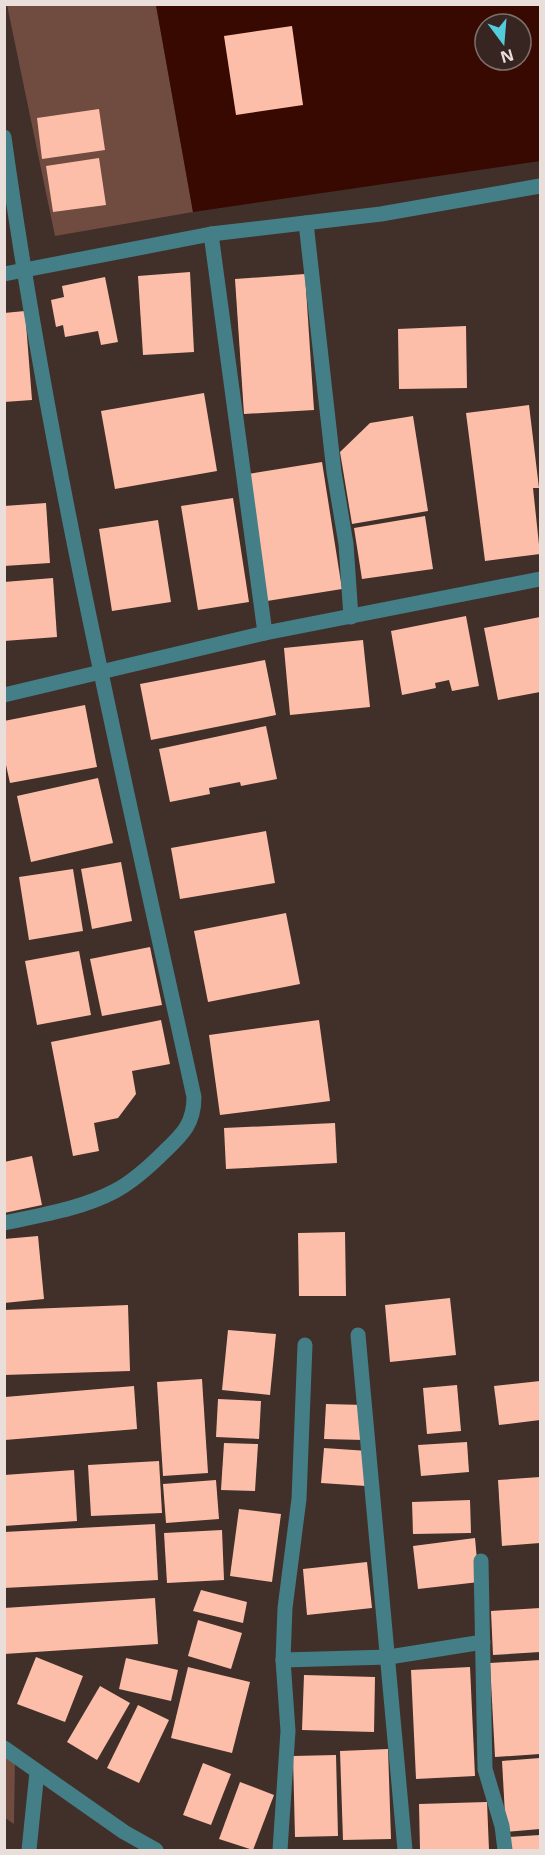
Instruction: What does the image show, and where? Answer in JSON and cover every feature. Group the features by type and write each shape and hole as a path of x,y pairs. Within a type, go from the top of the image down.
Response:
{"street":[{"path":"4,137 23,271 100,672 194,1097 194,1113 186,1131 142,1173 115,1191 78,1205 4,1223"},
{"path":"4,274 211,234 381,214 540,186"},
{"path":"306,223 334,472 346,544 351,617"},
{"path":"211,234 243,485 265,633"},
{"path":"4,695 265,633 540,579"},
{"path":"358,1335 405,1851"},
{"path":"280,1851 288,1731 283,1660 285,1608 299,1499 305,1345"},
{"path":"481,1561 485,1769 502,1826 505,1851"},
{"path":"283,1660 389,1657 483,1641"},
{"path":"4,1748 124,1832 156,1851"},
{"path":"29,1851 37,1772"}],"shaded area":[{"path":"7,5 156,5 193,212 55,236"},
{"path":"156,5 540,5 540,161 193,212"},
{"path":"4,1749 15,1756 14,1824 5,1818"}],"building":[{"path":"292,26 303,105 236,115 224,36"},
{"path":"99,109 105,150 42,159 37,118"},
{"path":"99,158 106,205 53,212 46,166"},
{"path":"190,272 194,352 143,355 138,276"},
{"path":"305,274 314,410 244,414 235,279"},
{"path":"105,277 118,342 101,345 98,331 65,337 63,325 56,327 51,300 64,297 62,286"},
{"path":"25,311 32,400 4,402 4,313"},
{"path":"466,326 467,388 399,389 398,329"},
{"path":"204,393 217,471 115,489 101,411"},
{"path":"529,405 539,488 533,488 540,554 485,561 466,413"},
{"path":"413,416 428,511 352,524 340,452 370,423"},
{"path":"322,462 342,589 267,601 248,474"},
{"path":"233,498 249,602 198,610 181,506"},
{"path":"46,503 50,563 4,566 4,506"},
{"path":"425,516 433,569 362,579 354,528"},
{"path":"158,520 171,602 112,611 99,529"},
{"path":"53,578 57,637 4,641 4,582"},
{"path":"466,616 479,686 452,691 449,680 435,683 436,688 402,695 391,631"},
{"path":"540,617 540,692 498,700 484,628"},
{"path":"363,640 370,707 290,715 284,648"},
{"path":"265,660 276,715 151,740 140,684"},
{"path":"85,705 97,767 10,783 4,756 4,721"},
{"path":"266,726 277,779 241,786 240,782 209,788 210,794 170,802 159,749"},
{"path":"98,778 113,843 31,862 17,796"},
{"path":"266,831 275,883 180,899 171,848"},
{"path":"121,862 132,921 92,929 81,869"},
{"path":"73,869 83,931 29,940 19,877"},
{"path":"286,913 300,984 208,1002 194,931"},
{"path":"150,947 162,1005 102,1016 90,959"},
{"path":"79,951 91,1015 37,1025 25,961"},
{"path":"161,1020 170,1064 132,1071 136,1094 118,1118 94,1123 99,1151 73,1156 51,1042"},
{"path":"319,1020 330,1101 220,1115 209,1035"},
{"path":"335,1123 337,1163 226,1169 224,1128"},
{"path":"32,1156 42,1205 4,1213 4,1162"},
{"path":"345,1232 346,1296 299,1296 298,1233"},
{"path":"38,1236 44,1299 4,1303 4,1239"},
{"path":"450,1298 456,1355 390,1362 385,1305"},
{"path":"128,1305 130,1371 4,1375 4,1310"},
{"path":"228,1330 276,1334 270,1395 222,1390"},
{"path":"202,1379 208,1473 163,1476 157,1382"},
{"path":"540,1381 540,1420 499,1425 494,1386"},
{"path":"457,1385 461,1431 427,1434 423,1388"},
{"path":"134,1386 137,1429 5,1440 5,1397"},
{"path":"218,1399 261,1401 259,1439 216,1437"},
{"path":"326,1404 365,1405 364,1440 324,1439"},
{"path":"467,1442 469,1472 421,1476 418,1445"},
{"path":"224,1443 258,1444 255,1491 221,1490"},
{"path":"324,1448 368,1451 366,1486 321,1483"},
{"path":"159,1461 162,1513 91,1516 88,1465"},
{"path":"74,1470 77,1521 4,1526 4,1475"},
{"path":"540,1477 540,1543 502,1546 498,1480"},
{"path":"216,1480 219,1519 166,1523 163,1484"},
{"path":"470,1500 471,1533 413,1534 412,1502"},
{"path":"239,1509 281,1514 272,1582 230,1576"},
{"path":"155,1524 158,1580 4,1588 4,1532"},
{"path":"222,1530 224,1580 167,1583 164,1533"},
{"path":"475,1538 479,1582 418,1589 413,1546"},
{"path":"367,1562 372,1608 307,1615 303,1569"},
{"path":"201,1590 247,1602 243,1623 193,1611"},
{"path":"155,1598 158,1644 4,1654 4,1608"},
{"path":"540,1608 540,1652 493,1655 491,1611"},
{"path":"198,1620 242,1633 231,1669 188,1656"},
{"path":"36,1657 83,1676 65,1722 17,1704"},
{"path":"126,1658 178,1670 171,1701 119,1689"},
{"path":"540,1660 540,1754 495,1757 490,1663"},
{"path":"188,1667 250,1682 232,1753 171,1738"},
{"path":"470,1667 475,1776 416,1779 411,1670"},
{"path":"304,1675 375,1677 374,1732 302,1730"},
{"path":"100,1686 130,1703 97,1760 67,1742"},
{"path":"138,1705 169,1720 139,1783 107,1768"},
{"path":"388,1749 391,1839 343,1840 340,1751"},
{"path":"336,1755 338,1836 295,1837 293,1756"},
{"path":"540,1758 540,1829 506,1832 502,1761"},
{"path":"203,1763 231,1774 211,1825 183,1815"},
{"path":"240,1782 274,1795 253,1850 219,1839"},
{"path":"487,1802 489,1850 420,1850 419,1804"},
{"path":"540,1835 540,1850 509,1850 508,1837"}]}
